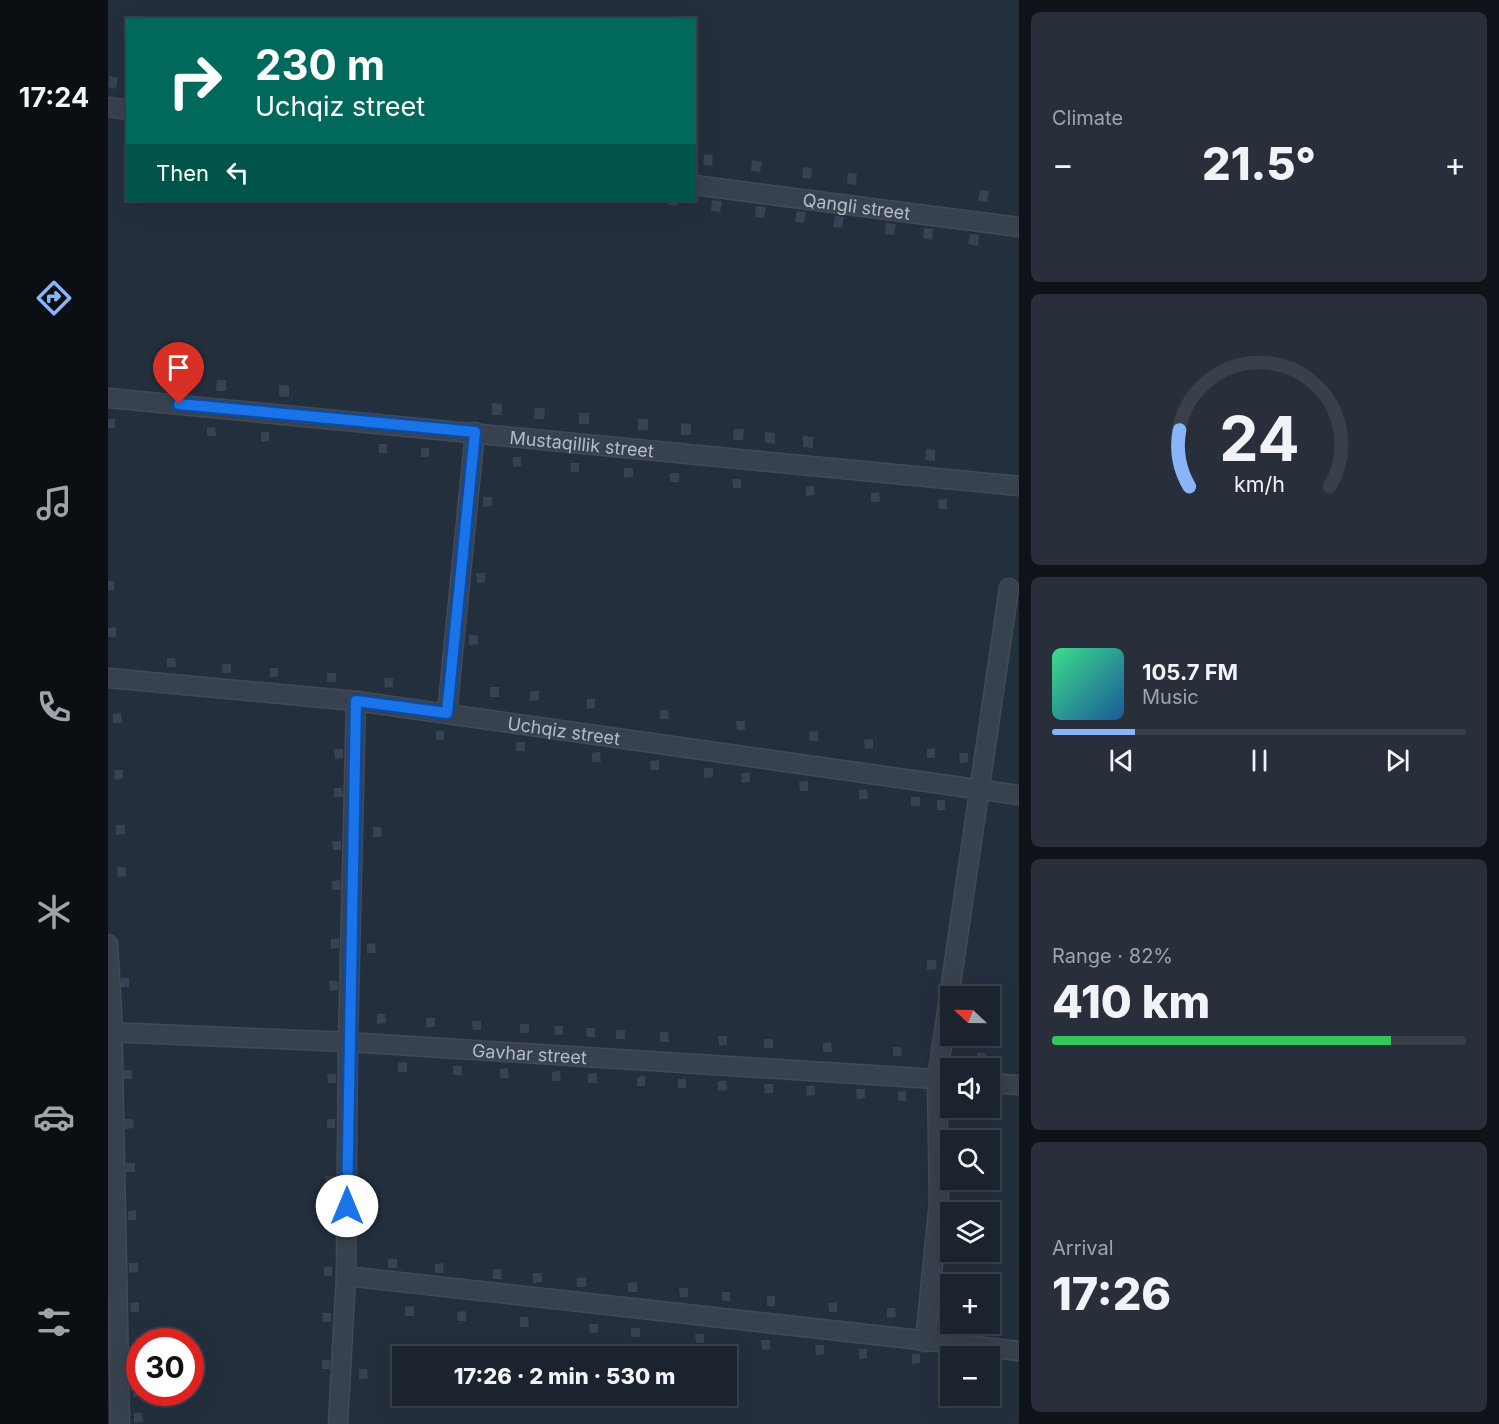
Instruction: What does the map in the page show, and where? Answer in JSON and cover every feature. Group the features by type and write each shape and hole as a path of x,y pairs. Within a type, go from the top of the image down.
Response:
{"street":[{"path":"108,107 126,110"},
{"name":"Qangli street","path":"696,185 1019,227"},
{"name":"Mustaqillik street","path":"108,398 1019,486"},
{"path":"447,713 475,432"},
{"path":"947,1058 1009,588"},
{"name":"Uchqiz street","path":"108,678 356,701 1019,795"},
{"path":"338,1424 346,1276 348,1042 356,701"},
{"path":"108,944 120,1424"},
{"name":"Gavhar street","path":"110,1032 348,1042 940,1080"},
{"path":"1000,1083 1019,1084"},
{"path":"925,1342 939,1202 942,1118"},
{"path":"346,1276 1019,1351"}],"building":[{"path":"109,76 118,78 116,89 108,87"},
{"path":"704,154 713,155 712,166 703,165"},
{"path":"752,160 762,162 760,172 751,171"},
{"path":"803,167 812,168 811,179 802,178"},
{"path":"848,173 857,174 856,185 847,184"},
{"path":"980,190 989,191 987,202 978,201"},
{"path":"712,200 722,201 720,212 711,211"},
{"path":"668,201 678,201 677,206 668,205"},
{"path":"756,206 766,207 764,218 755,217"},
{"path":"797,211 806,212 804,223 795,222"},
{"path":"835,216 844,217 842,228 833,227"},
{"path":"886,223 896,224 894,235 885,234"},
{"path":"924,228 933,229 932,240 923,238"},
{"path":"970,234 979,235 978,246 968,244"},
{"path":"217,380 226,380 226,391 216,391"},
{"path":"279,385 289,386 289,397 279,396"},
{"path":"492,403 502,404 502,415 492,415"},
{"path":"535,408 545,408 544,419 534,419"},
{"path":"579,413 589,413 589,424 579,424"},
{"path":"108,419 115,419 115,428 108,428"},
{"path":"638,419 648,419 648,430 638,430"},
{"path":"681,423 691,424 691,435 681,435"},
{"path":"207,427 215,427 216,436 207,436"},
{"path":"734,429 744,429 743,440 733,440"},
{"path":"261,432 269,432 269,441 261,442"},
{"path":"765,432 775,433 775,444 765,443"},
{"path":"803,436 813,437 813,448 803,447"},
{"path":"379,444 387,444 387,453 379,453"},
{"path":"421,448 429,448 429,457 421,457"},
{"path":"926,449 935,450 935,461 925,460"},
{"path":"513,457 521,457 521,466 513,467"},
{"path":"570,463 579,463 579,472 571,472"},
{"path":"624,468 633,468 633,477 624,478"},
{"path":"670,473 679,473 679,482 670,482"},
{"path":"732,479 741,479 741,488 733,488"},
{"path":"806,486 814,486 815,495 806,496"},
{"path":"879,492 880,502 871,502 871,493"},
{"path":"483,497 492,497 492,506 483,507"},
{"path":"947,499 947,509 939,509 938,500"},
{"path":"476,573 485,573 485,582 477,583"},
{"path":"108,581 114,581 114,590 108,590"},
{"path":"116,627 116,637 108,637 108,628"},
{"path":"469,635 478,635 478,644 469,645"},
{"path":"167,658 175,658 176,667 167,667"},
{"path":"222,664 231,664 231,673 223,673"},
{"path":"270,668 278,668 278,677 270,677"},
{"path":"327,673 336,673 336,682 327,682"},
{"path":"384,678 393,678 393,687 385,688"},
{"path":"490,687 499,687 499,697 490,697"},
{"path":"530,691 539,691 539,700 530,701"},
{"path":"587,699 595,699 595,708 587,709"},
{"path":"660,710 668,710 669,719 660,719"},
{"path":"121,713 122,723 113,723 113,714"},
{"path":"736,721 745,721 745,730 737,730"},
{"path":"436,731 444,731 444,740 436,740"},
{"path":"818,731 818,741 810,741 809,732"},
{"path":"873,739 873,749 865,749 864,740"},
{"path":"516,742 525,742 525,751 516,751"},
{"path":"935,748 935,758 927,758 927,749"},
{"path":"334,749 343,749 343,758 335,759"},
{"path":"600,752 601,762 592,762 592,753"},
{"path":"959,753 968,753 968,762 960,763"},
{"path":"659,760 659,770 651,770 650,761"},
{"path":"704,768 713,768 713,777 704,778"},
{"path":"114,770 123,770 123,779 115,780"},
{"path":"741,773 750,773 750,782 742,783"},
{"path":"808,781 808,791 800,791 799,782"},
{"path":"334,788 342,788 343,797 334,797"},
{"path":"867,789 868,799 859,799 859,790"},
{"path":"911,797 920,797 920,806 911,806"},
{"path":"937,800 945,800 945,810 937,810"},
{"path":"116,825 125,825 125,834 116,835"},
{"path":"373,827 381,827 382,837 373,837"},
{"path":"332,841 341,841 341,850 333,850"},
{"path":"117,867 126,867 126,876 118,877"},
{"path":"340,880 341,890 332,890 332,881"},
{"path":"331,939 339,939 339,948 331,949"},
{"path":"375,943 376,953 367,953 367,944"},
{"path":"927,960 936,960 936,969 927,970"},
{"path":"121,978 129,978 129,987 121,987"},
{"path":"329,981 338,981 338,990 330,991"},
{"path":"377,1014 385,1014 386,1023 377,1024"},
{"path":"426,1018 435,1018 435,1027 426,1027"},
{"path":"472,1021 481,1021 481,1030 473,1030"},
{"path":"520,1024 529,1024 529,1033 520,1033"},
{"path":"554,1026 563,1026 563,1035 555,1035"},
{"path":"586,1028 595,1028 595,1037 587,1037"},
{"path":"616,1030 625,1030 625,1039 616,1039"},
{"path":"660,1032 668,1032 669,1042 660,1042"},
{"path":"718,1036 727,1036 727,1045 719,1046"},
{"path":"764,1039 773,1039 773,1048 764,1048"},
{"path":"831,1042 832,1052 823,1052 823,1043"},
{"path":"893,1047 901,1047 902,1056 893,1056"},
{"path":"977,1053 986,1053 986,1058 977,1058"},
{"path":"407,1062 407,1072 398,1072 398,1063"},
{"path":"453,1066 462,1066 462,1075 453,1075"},
{"path":"508,1068 509,1078 500,1078 500,1069"},
{"path":"123,1070 132,1070 132,1079 124,1079"},
{"path":"560,1071 561,1081 552,1081 552,1072"},
{"path":"597,1073 597,1083 588,1083 588,1074"},
{"path":"327,1074 336,1074 336,1083 328,1083"},
{"path":"645,1076 645,1086 637,1086 637,1077"},
{"path":"678,1079 686,1079 686,1088 678,1088"},
{"path":"718,1081 726,1081 727,1090 718,1091"},
{"path":"764,1084 773,1084 773,1093 765,1093"},
{"path":"806,1086 815,1086 815,1095 807,1096"},
{"path":"856,1089 865,1089 865,1098 857,1099"},
{"path":"906,1091 906,1101 898,1101 898,1092"},
{"path":"125,1119 133,1119 134,1128 125,1129"},
{"path":"327,1119 335,1119 335,1128 327,1128"},
{"path":"126,1163 135,1163 135,1172 126,1172"},
{"path":"325,1176 334,1176 334,1185 326,1186"},
{"path":"136,1210 136,1220 128,1220 128,1211"},
{"path":"325,1220 333,1220 333,1229 325,1229"},
{"path":"388,1259 397,1259 397,1268 388,1268"},
{"path":"129,1263 138,1263 138,1272 129,1273"},
{"path":"443,1263 444,1273 435,1273 435,1264"},
{"path":"324,1267 332,1267 332,1276 324,1276"},
{"path":"493,1269 501,1269 502,1279 493,1279"},
{"path":"533,1273 542,1273 542,1282 533,1283"},
{"path":"586,1277 586,1287 577,1287 577,1278"},
{"path":"637,1282 637,1292 628,1292 628,1283"},
{"path":"679,1288 688,1288 688,1297 680,1297"},
{"path":"722,1292 730,1292 730,1301 722,1301"},
{"path":"767,1296 775,1296 775,1306 767,1306"},
{"path":"139,1302 139,1312 131,1312 130,1303"},
{"path":"837,1302 837,1312 829,1312 828,1303"},
{"path":"414,1306 414,1316 405,1316 405,1307"},
{"path":"887,1308 895,1308 896,1317 887,1318"},
{"path":"466,1311 466,1321 458,1321 457,1312"},
{"path":"322,1313 331,1313 331,1322 323,1322"},
{"path":"520,1317 528,1317 529,1327 520,1327"},
{"path":"589,1324 598,1324 598,1333 590,1333"},
{"path":"631,1328 640,1328 640,1337 631,1337"},
{"path":"695,1334 704,1334 704,1343 696,1343"},
{"path":"761,1340 770,1340 770,1349 762,1350"},
{"path":"815,1345 824,1345 824,1354 816,1355"},
{"path":"859,1349 867,1349 867,1358 859,1359"},
{"path":"912,1354 920,1354 920,1363 912,1364"},
{"path":"322,1360 330,1360 330,1369 322,1369"},
{"path":"359,1369 367,1369 368,1378 359,1379"},
{"path":"134,1413 142,1413 143,1422 134,1423"}],"route":[{"path":"179,404 475,432 447,713 356,701 348,1042 347,1206"}]}
